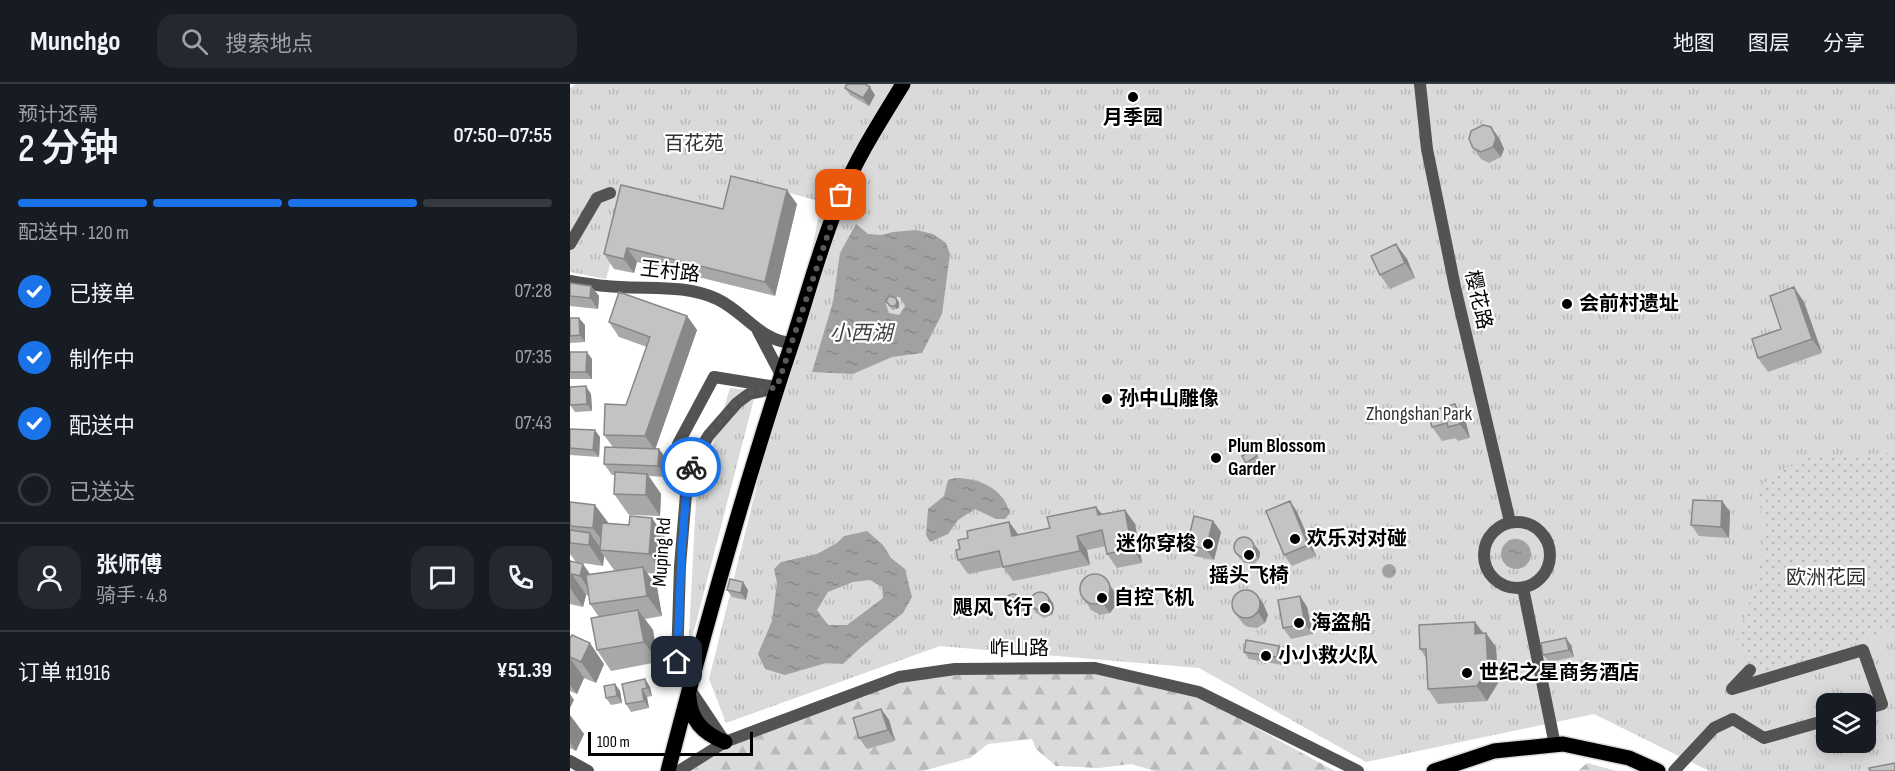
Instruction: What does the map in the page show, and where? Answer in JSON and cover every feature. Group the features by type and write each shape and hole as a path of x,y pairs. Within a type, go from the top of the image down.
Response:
{"main road":[{"path":"668,771 689,688 779,381 841,195 903,84"},
{"path":"689,688 690,709 698,724 712,737 725,742"},
{"path":"1434,771 1494,751 1563,744 1629,758 1658,771"}],"street":[{"name":"樱花路","path":"1420,84 1427,150 1455,287 1510,522"},
{"path":"570,244 597,198 610,193"},
{"name":"王村路","path":"570,281 588,285 664,287 693,291 728,306 755,328 775,340 792,343"},
{"name":"王村路","path":"755,328 779,381"},
{"path":"678,444 714,377 779,381"},
{"name":"Muping Rd","path":"689,688 677,662 680,566 687,483 693,461 709,435 736,403 749,394 779,381"},
{"path":"1510,522 1531,525 1546,539 1550,548 1550,559 1541,578 1523,588 1511,588 1492,577 1483,556 1485,544 1491,534 1499,526 1510,522"},
{"path":"1523,588 1555,745"},
{"path":"1750,670 1732,689 1863,650 1882,704 1876,706"},
{"name":"岞山路","path":"679,771 725,742 899,677 955,669 1095,668 1199,692 1358,771"},
{"path":"1674,771 1714,728 1733,719 1764,738 1816,723"},
{"path":"570,761 588,771"}],"green space":[{"name":"Zhongshan Park","path":"576,84 1895,84 1895,767 1880,771 1709,771 1594,714 1366,762 1199,668 940,646 726,723 709,679 784,376 822,202 743,180 723,208 630,195 606,279 570,272 570,88"},
{"path":"730,388 756,391 688,654 696,500"},
{"name":"欧洲花园","path":"1895,453 1895,627 1869,638 1735,680 1747,665 1737,640 1755,585 1766,537 1757,488 1801,458"},
{"path":"961,673 1095,673 1196,695 1335,771 1155,771 1131,764 1099,768 1056,766 1036,749 1032,739 988,744 970,758 923,771 691,771 730,744 901,682"},
{"path":"1587,763 1617,771 1578,771"}],"water":[{"name":"小西湖","path":"856,224 868,234 881,235 916,230 933,234 946,243 950,254 942,314 922,353 892,357 853,374 812,372 833,302 840,253","holes":["891,297 900,297 905,306 899,315 889,313 886,304"]},
{"path":"955,478 973,480 989,486 1002,497 1010,513 1005,519 996,519 975,509 958,520 948,534 930,542 926,535 928,509 944,496 948,480"},
{"path":"867,531 883,545 891,558 905,569 912,597 903,613 843,664 826,663 785,675 765,669 758,654 772,621 777,583 774,569 781,562 817,554 837,543 844,536","holes":["870,580 882,587 883,598 847,625 828,625 817,610 828,592 853,582"]},
{"path":"1516,539 1527,543 1531,554 1527,565 1516,569 1505,565 1501,554 1505,543"},
{"path":"1389,564 1394,566 1396,571 1394,576 1389,578 1384,576 1382,571 1384,566"}],"building":[{"path":"847,84 865,84 870,87 863,98 845,88"},
{"path":"1483,125 1491,127 1496,138 1493,147 1481,152 1473,148 1469,139 1471,131"},
{"path":"731,176 787,190 765,282 627,248 624,259 604,254 621,185 723,209"},
{"path":"1396,244 1405,263 1380,275 1371,256"},
{"path":"570,283 591,286 590,298 570,296"},
{"path":"1794,287 1812,339 1758,358 1752,339 1781,329 1770,296"},
{"path":"619,292 687,316 645,436 604,435 605,404 626,405 650,337 609,322"},
{"path":"889,296 896,298 895,306 890,306 886,301"},
{"path":"570,318 579,318 580,335 570,336"},
{"path":"570,352 587,352 586,372 570,372"},
{"path":"586,386 587,404 570,405 570,387"},
{"path":"1455,404 1460,424 1448,427 1447,423 1432,427 1428,412"},
{"path":"570,429 595,430 593,450 570,448"},
{"path":"605,447 659,449 658,466 604,464"},
{"path":"1253,450 1257,456 1246,463 1242,456"},
{"path":"615,472 647,474 646,495 614,494"},
{"path":"1693,500 1722,501 1721,527 1691,525"},
{"name":"欢乐对对碰","path":"1290,501 1308,545 1284,555 1266,511"},
{"path":"570,502 595,505 593,528 570,526"},
{"path":"1096,507 1098,515 1125,510 1132,548 1107,554 1102,530 1077,536 1080,551 1003,567 999,551 958,560 956,550 960,549 958,540 968,538 967,531 1009,522 1012,536 1050,528 1047,517"},
{"path":"630,516 652,518 649,554 600,550 602,523 629,525"},
{"path":"1194,516 1213,521 1206,549 1187,545"},
{"path":"570,530 590,533 589,545 570,543"},
{"path":"1244,537 1251,540 1254,547 1251,554 1244,557 1237,554 1234,547 1237,540"},
{"path":"570,561 583,564 580,576 572,574 570,581"},
{"path":"643,567 647,596 590,604 586,575"},
{"path":"1095,574 1101,575 1109,583 1109,595 1101,603 1095,604 1089,603 1081,595 1080,589 1081,583 1089,575"},
{"path":"730,579 743,582 741,593 727,590"},
{"path":"1246,590 1256,594 1260,604 1256,614 1246,618 1236,614 1232,604 1236,594"},
{"path":"1040,592 1046,595 1049,601 1046,607 1040,610 1034,607 1031,601 1034,595"},
{"path":"1013,594 1019,596 1021,602 1019,608 1013,610 1007,608 1005,602 1007,596"},
{"path":"1300,596 1305,624 1283,628 1278,600"},
{"path":"638,610 644,642 597,650 591,618"},
{"name":"世纪之星商务酒店","path":"1475,622 1475,634 1486,633 1488,669 1477,686 1428,689 1426,649 1420,649 1419,625"},
{"path":"572,635 590,643 581,662 570,657"},
{"path":"1566,638 1569,650 1543,655 1541,643"},
{"path":"1246,640 1279,646 1277,657 1244,652"},
{"path":"645,679 647,688 642,689 644,701 626,704 622,684"},
{"path":"615,684 617,696 606,698 604,686"},
{"path":"881,709 888,730 859,738 853,718"},
{"path":"1895,763 1895,771 1870,771 1869,768"}],"way so far":[{"path":"691,467 709,435 736,403 749,394 777,387 841,195"}],"place":[{"name":"月季园","path":"1133,97"},
{"name":"会前村遗址","path":"1567,304"},
{"name":"孙中山雕像","path":"1107,399"},
{"name":"Plum Blossom Garder","path":"1216,458"},
{"name":"欢乐对对碰","path":"1295,539"},
{"name":"迷你穿梭","path":"1208,544"},
{"name":"摇头飞椅","path":"1249,555"},
{"name":"自控飞机","path":"1102,598"},
{"name":"飓风飞行","path":"1045,608"},
{"name":"海盗船","path":"1299,623"},
{"name":"小小救火队","path":"1266,656"},
{"name":"世纪之星商务酒店","path":"1467,673"}],"route":[{"path":"677,662 680,566 687,483 691,467"}],"park label":[{"name":"百花苑","path":"694,144"}]}
